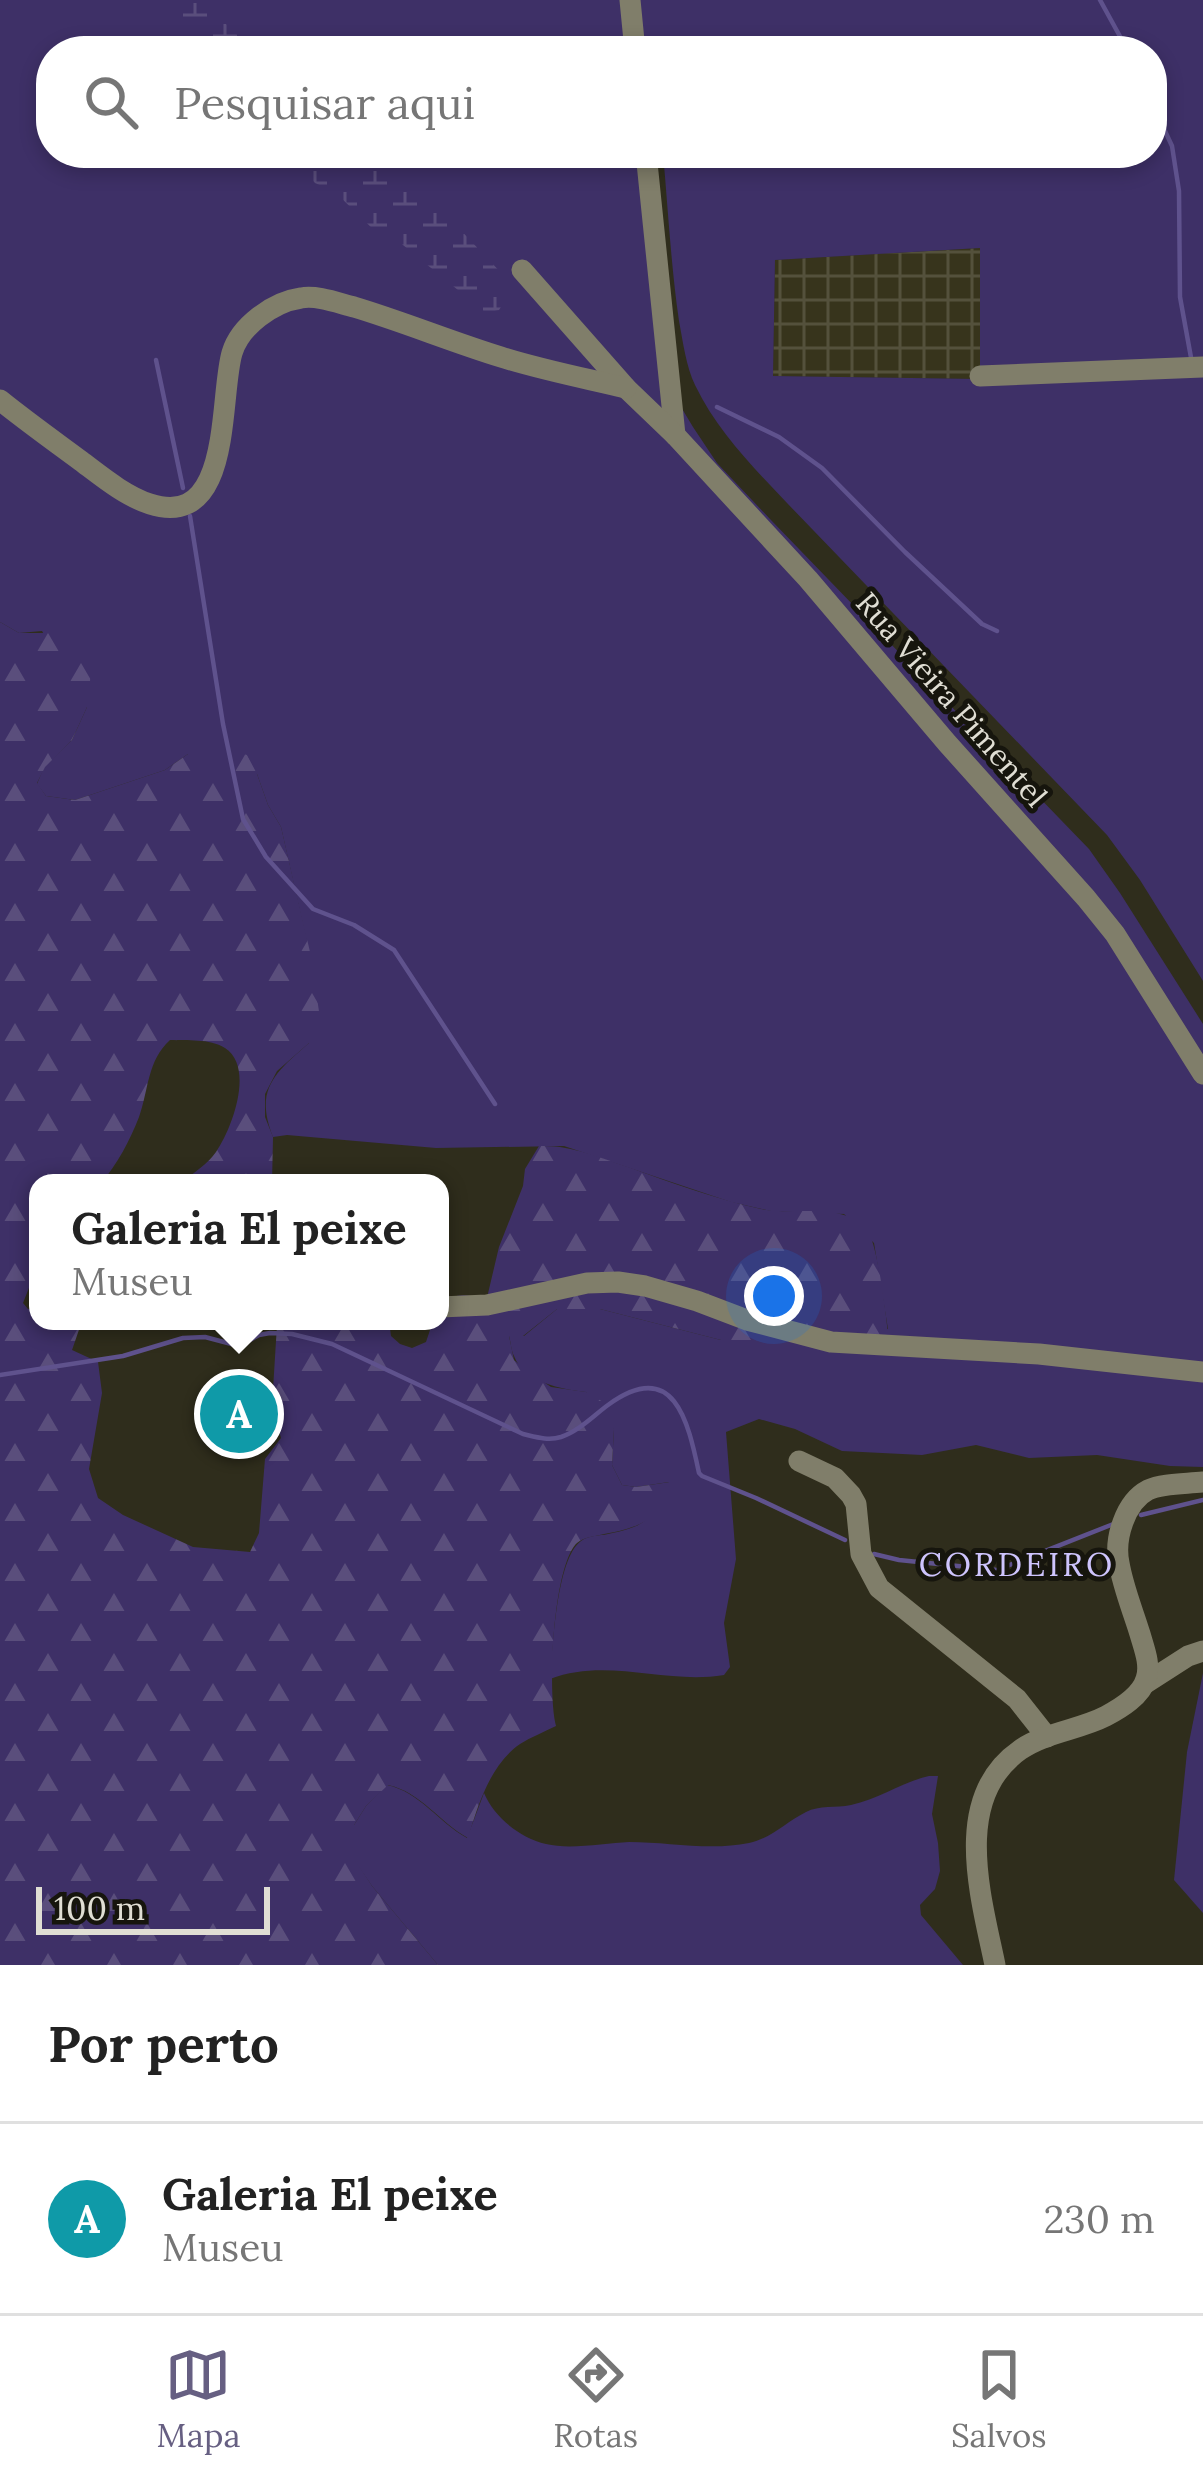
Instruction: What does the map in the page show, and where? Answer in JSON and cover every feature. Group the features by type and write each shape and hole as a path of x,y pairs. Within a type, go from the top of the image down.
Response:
{"street":[{"path":"630,0 634,36"},
{"path":"648,168 675,435"},
{"name":"Rua Vieira Pimentel","path":"522,270 626,388 808,579 1086,898 1115,934 1203,1074"},
{"path":"0,400 140,500 176,507 196,499 211,481 232,353 241,334 279,305 302,297 333,301 502,358 626,388"},
{"path":"980,376 1203,367"},
{"path":"449,1306 487,1305 587,1283 618,1282 831,1342 1039,1354 1203,1372"},
{"path":"799,1461 835,1478 851,1495 861,1554 879,1588 1017,1699 1047,1737"},
{"path":"1146,1683 1145,1652 1118,1563 1120,1532 1128,1511 1148,1490 1203,1482"},
{"path":"995,1965 975,1839 985,1792 997,1773 1020,1750 1114,1712 1146,1683 1203,1651"}],"shaded area":[{"path":"980,248 980,379 773,376 775,260"}],"green space":[{"path":"0,0 1203,0 1203,981 1107,835 774,489 714,418 692,378 683,345 664,168 1167,168 1167,36 36,36 36,168 656,168 672,392 693,427 717,463 1089,849 1203,1024 1203,1467 1097,1455 1029,1458 976,1445 922,1455 842,1451 795,1429 759,1419 726,1432 736,1559 724,1623 730,1667 724,1675 680,1677 594,1670 550,1679 557,1605 573,1551 587,1538 641,1523 653,1512 669,1482 622,1485 612,1465 614,1429 586,1392 545,1383 526,1373 514,1356 509,1336 524,1336 557,1309 600,1309 721,1340 785,1340 888,1329 874,1243 844,1214 771,1211 731,1202 564,1146 436,1148 273,1137 266,1106 271,1083 309,1043 307,942 281,827 257,774 188,754 165,770 75,800 46,796 37,784 44,767 72,740 87,707 42,631 19,633 0,622","holes":["980,248 980,379 773,376 775,260"]},
{"path":"145,0 201,0 238,36 180,36"},
{"path":"393,168 434,202 506,278 510,293 499,310 486,313 392,236 378,234 303,169"},
{"path":"0,622 19,633 66,633 87,645 93,655 87,707 72,740 45,767 37,783 46,796 75,800 165,770 188,754 220,747 247,755 281,827 320,1018 309,1043 277,1071 265,1094 265,1117 273,1137 272,1174 192,1174 222,1142 238,1098 238,1069 234,1057 219,1045 170,1040 153,1066 132,1134 108,1174 29,1174 29,1288 23,1303 29,1309 29,1330 79,1330 72,1350 98,1362 102,1393 89,1469 98,1498 123,1515 193,1547 250,1552 259,1533 265,1459 281,1438 272,1406 277,1330 390,1330 400,1344 412,1348 426,1342 430,1330 449,1330 449,1299 462,1295 486,1302 525,1169 539,1146 585,1152 761,1209 832,1212 857,1221 867,1230 875,1251 889,1347 721,1340 600,1309 557,1309 523,1336 509,1336 514,1360 523,1368 551,1387 586,1392 610,1406 612,1465 622,1485 670,1482 674,1494 644,1522 583,1539 569,1556 554,1631 556,1726 520,1744 501,1763 481,1799 468,1838 410,1794 388,1785 354,1825 355,1860 438,1965 0,1965"},
{"path":"1203,1673 1203,1913 1174,1880 1187,1752"},
{"path":"938,1776 932,1814 940,1871 935,1889 920,1905 921,1915 963,1965 438,1965 354,1860 354,1825 387,1785 409,1794 467,1838 484,1793 509,1825 546,1844 719,1846 757,1841 811,1810 861,1802"}],"building":[{"path":"227,1388 269,1419 251,1440 210,1409"}],"waterway":[{"path":"1100,0 1120,36"},
{"path":"1167,135 1179,191 1180,297 1192,363"},
{"path":"156,360 183,488"},
{"path":"717,407 779,437 822,468 982,624 997,631"},
{"path":"190,516 243,819 266,857 313,909 354,925 394,950 495,1104"},
{"path":"0,1375 123,1356 183,1338 205,1337 239,1346 259,1335 292,1334 332,1344 523,1434 547,1439 568,1434 630,1392 649,1388 663,1392 683,1416 702,1476 845,1540"},
{"path":"1141,1515 1203,1500"},
{"path":"874,1554 997,1570 1116,1523"}],"place":[{"name":"Galeria El peixe","path":"239,1414"}],"district":[{"name":"CORDEIRO","path":"1017,1564"}]}
